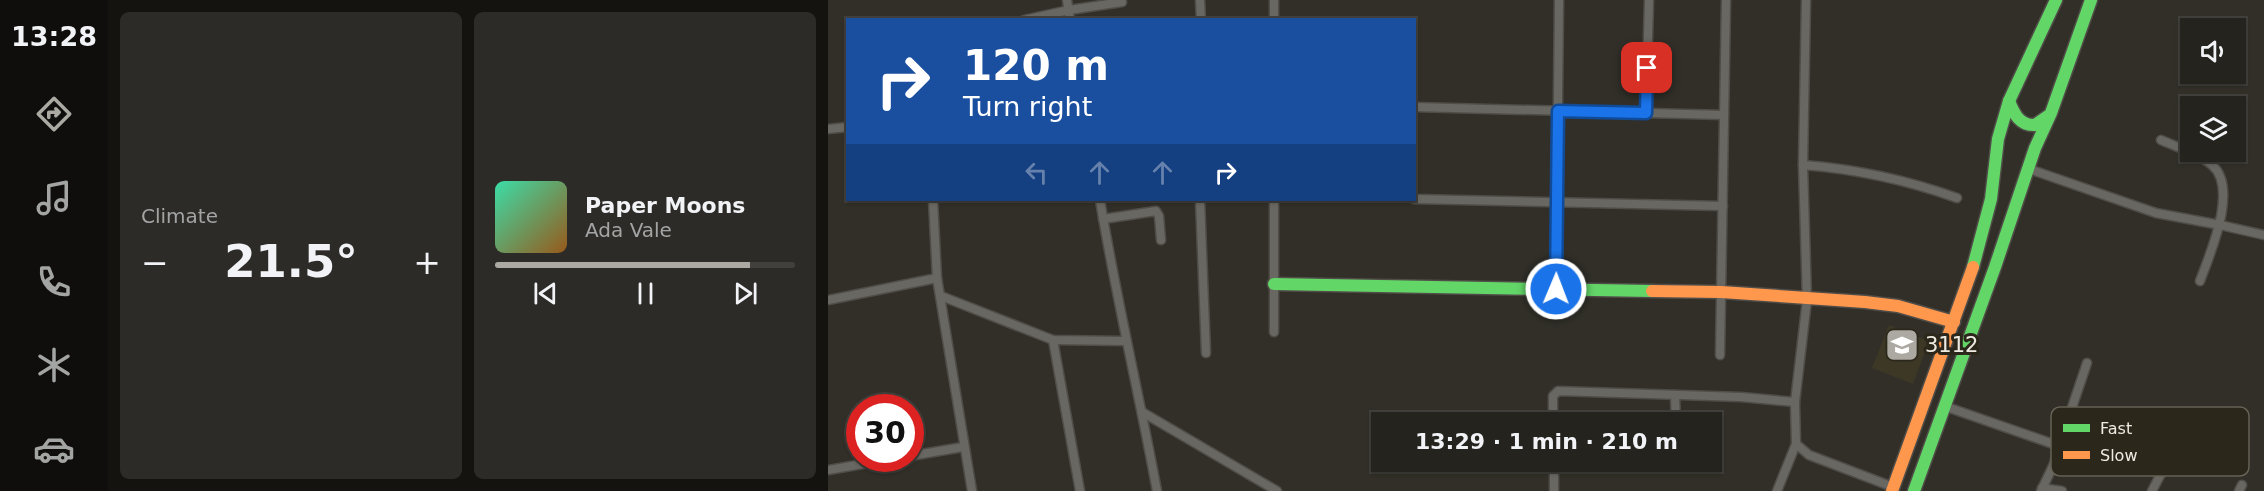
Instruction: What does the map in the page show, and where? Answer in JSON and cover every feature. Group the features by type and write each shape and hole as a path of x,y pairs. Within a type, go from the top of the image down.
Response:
{"main road":[{"path":"1893,489 1976,260 1995,173 1998,140 2009,101 2056,0"},
{"path":"1914,491 2035,148 2091,0"},
{"path":"2009,101 2016,118 2025,124 2038,124 2044,121 2050,113"},
{"path":"1274,284 1721,292 1898,306 1954,322"}],"street":[{"path":"1067,0 1070,18"},
{"path":"1200,0 1200,18"},
{"path":"1274,0 1274,18"},
{"path":"1556,289 1559,0"},
{"path":"1646,113 1648,0"},
{"path":"1720,354 1726,0"},
{"path":"1777,491 1796,444 1795,402 1807,300 1803,165 1806,0"},
{"path":"1033,18 1122,2"},
{"path":"1416,108 1724,115"},
{"path":"828,129 846,127"},
{"path":"2162,140 2197,157 2215,169 2221,179 2220,225 2200,281"},
{"path":"1803,165 1853,170 1957,198"},
{"path":"2029,169 2156,213 2264,235"},
{"path":"1416,199 1723,206"},
{"path":"933,201 937,278 972,491"},
{"path":"1100,201 1157,491"},
{"path":"1200,201 1206,353"},
{"path":"1274,201 1274,332"},
{"path":"1103,219 1156,211 1160,216 1161,240"},
{"path":"828,300 937,278"},
{"path":"941,296 1053,340 1126,341"},
{"path":"1053,340 1080,491"},
{"path":"2072,407 2087,363"},
{"path":"1553,412 1553,396 1558,391 1741,397 1795,402"},
{"path":"1675,395 1676,412"},
{"path":"1944,406 2051,444"},
{"path":"1142,412 1277,491"},
{"path":"1796,444 1809,456 1893,489"},
{"path":"924,454 963,447"},
{"path":"828,470 846,467"},
{"path":"2051,470 2041,489 2062,491"},
{"path":"1554,472 1554,491"},
{"path":"2152,491 2160,476"}],"shaded area":[{"path":"1889,325 1929,341 1913,384 1872,368"}],"traffic: fast":[{"path":"1973,267 1991,199 1998,139 2009,101 2056,0"},
{"path":"1914,491 1995,267 2035,148 2051,113 2091,0"},
{"path":"2009,101 2015,115 2025,124 2035,125 2048,116"},
{"path":"1274,284 1652,291"}],"traffic: slow":[{"path":"1892,491 1973,267"},
{"path":"1652,291 1721,292 1865,302 1898,306 1954,322"}],"place":[{"name":"3112","path":"1902,345"}],"route":[{"path":"1556,289 1558,111 1646,113 1647,68"}]}
